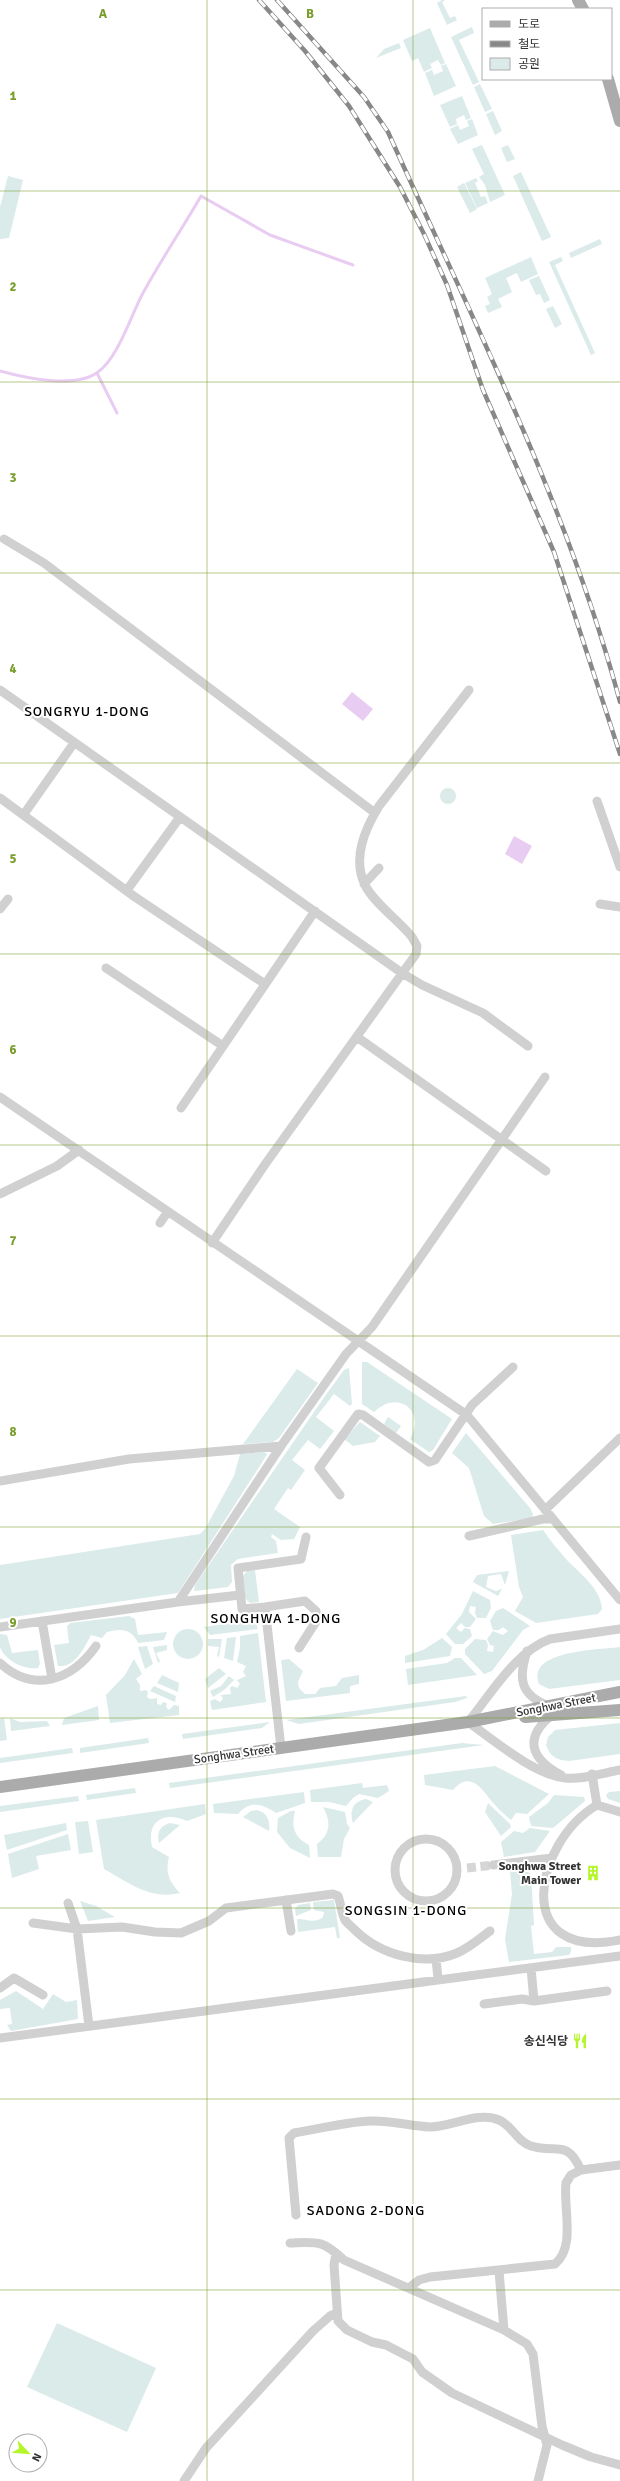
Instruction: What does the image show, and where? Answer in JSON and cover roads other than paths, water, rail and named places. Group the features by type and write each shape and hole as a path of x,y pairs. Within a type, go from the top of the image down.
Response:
{"main road":[{"path":"608,80 620,120"},
{"name":"Songhwa Street","path":"550,1711 620,1692"},
{"name":"Songhwa Street","path":"0,1787 550,1711 620,1710"}],"street":[{"path":"4,539 101,603 375,813"},
{"path":"0,690 402,973 422,985 482,1013 528,1046"},
{"path":"212,1243 266,1163 416,954 417,946 399,922 371,894 364,884 360,862 361,846 367,825 375,813 469,690"},
{"path":"24,814 74,743"},
{"path":"0,798 127,890 265,984"},
{"path":"597,801 620,867"},
{"path":"127,890 180,816"},
{"path":"364,884 379,868"},
{"path":"0,910 8,899"},
{"path":"600,904 620,907"},
{"path":"181,1108 315,911"},
{"path":"106,968 223,1046"},
{"path":"357,1037 546,1171"},
{"path":"178,1602 281,1446 346,1354 372,1327 545,1077"},
{"path":"0,1097 357,1342 437,1393 467,1416 620,1600"},
{"path":"0,1194 58,1166 79,1150"},
{"path":"160,1223 167,1213"},
{"path":"340,1495 319,1468 358,1414 363,1415 429,1462 435,1460 467,1416 472,1405 513,1367"},
{"path":"545,1510 620,1438"},
{"path":"0,1481 130,1459 281,1446"},
{"path":"469,1536 543,1520 553,1520"},
{"path":"299,1648 316,1620 316,1611 304,1601 242,1609 238,1568 301,1559 306,1537"},
{"path":"0,1627 178,1602 240,1596"},
{"path":"265,1607 281,1748"},
{"path":"42,1621 52,1679"},
{"path":"620,1629 550,1639 528,1650 468,1722 535,1768 550,1775 567,1778 620,1770"},
{"path":"0,1663 22,1676 38,1680 52,1679 68,1674 85,1662 96,1646"},
{"path":"528,1650 523,1665 524,1688 536,1701 550,1711 535,1732 532,1741 535,1751 553,1771 567,1778"},
{"path":"592,1774 598,1805"},
{"path":"0,2038 618,1956 618,1940 594,1943 579,1941 553,1927 543,1901 544,1883 552,1858 568,1831 586,1812 598,1805 620,1812"},
{"path":"422,1838 435,1840 447,1846 462,1869 447,1893 430,1901 417,1900 405,1894 397,1883 394,1870 400,1852 410,1843 422,1838"},
{"path":"493,1865 552,1858"},
{"path":"33,1923 77,1928 122,1927 155,1932 181,1933 209,1921 226,1908 333,1894 338,1896 344,1919 362,1937 380,1949 400,1956 436,1959 456,1954 490,1931"},
{"path":"286,1900 292,1931"},
{"path":"68,1903 77,1928 89,2026"},
{"path":"436,1959 438,1979"},
{"path":"531,1968 534,2001"},
{"path":"0,1988 14,1978 43,1995"},
{"path":"484,2004 522,1999 534,2001 607,1991"},
{"path":"296,2215 288,2141 294,2133 369,2121 431,2127 485,2118 498,2120 508,2125 523,2142 533,2147 566,2150 575,2156 581,2170"},
{"path":"409,2288 419,2280 430,2277 555,2264 562,2258 567,2245 566,2183 571,2175 581,2170 620,2166"},
{"path":"290,2243 320,2243 327,2245 344,2260 504,2330 527,2344 533,2354 545,2436 546,2456 538,2481"},
{"path":"336,2253 334,2265 338,2321 347,2330 372,2342 386,2345 413,2359 422,2372 452,2393 591,2457 620,2465"},
{"path":"499,2271 504,2330"},
{"path":"188,2479 206,2448 313,2331 330,2316 337,2313"}],"waterway":[{"path":"0,371 36,379 64,381 77,380 98,372 112,357 118,347 138,302 201,196 270,235 353,265"},
{"path":"97,373 117,413"}],"tunnel":[{"path":"467,1868 493,1865"}],"railway":[{"path":"259,0 305,51 349,106 400,187 424,234 447,285 483,390 554,552 620,754"},
{"path":"277,0 364,97 388,132 516,412 573,555 598,628 620,702"}],"place":[{"name":"Songhwa Street Main Tower","path":"593,1873"},
{"name":"송신식당","path":"580,2041"}],"district":[{"name":"SONGRYU 1-DONG","path":"87,711"},
{"name":"SONGHWA 1-DONG","path":"276,1618"},
{"name":"SONGSIN 1-DONG","path":"406,1910"},
{"name":"SADONG 2-DONG","path":"366,2210"}]}
